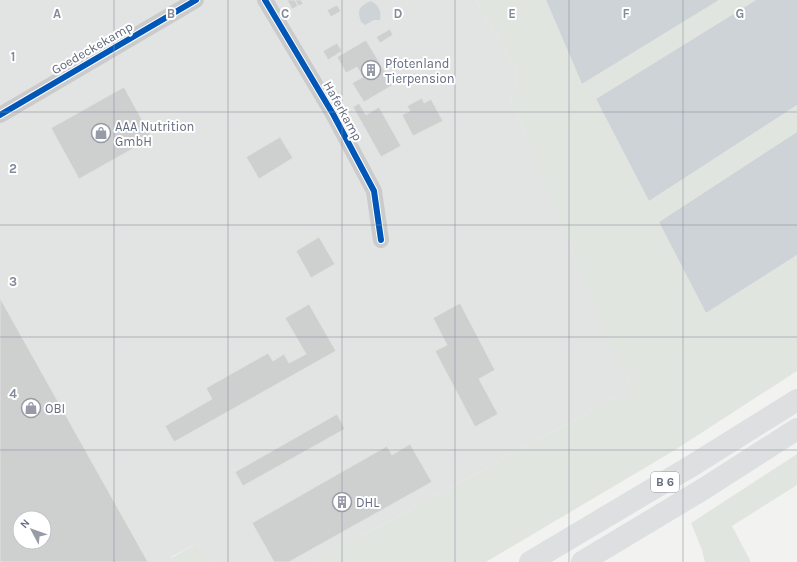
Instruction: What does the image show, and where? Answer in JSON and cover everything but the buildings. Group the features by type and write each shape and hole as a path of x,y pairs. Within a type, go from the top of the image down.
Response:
{"highway":[{"name":"B 6","path":"530,562 693,466 797,400"},
{"name":"B 6","path":"582,562 705,488 797,429"}],"street":[{"name":"Goedeckekamp","path":"0,115 196,0"},
{"name":"Haferkamp","path":"265,0 333,114 374,191 380,240"}],"shaded area":[{"path":"0,0 475,0 515,68 518,81 510,96 591,298 631,389 314,562 215,562 197,543 171,557 173,562 0,562"},
{"path":"475,0 546,0 582,84 719,0 756,0 596,99 649,201 797,105 797,132 659,222 706,313 797,255 797,371 675,450 486,562 314,562 631,389 591,299 510,96 518,81 515,68"},
{"path":"546,0 719,0 582,84"},
{"path":"756,0 797,0 797,105 649,201 596,99"},
{"path":"371,1 376,4 379,9 380,20 374,20 365,25 361,22 359,11 364,5"},
{"path":"797,132 797,255 706,313 659,222"},
{"path":"797,454 797,485 732,526 751,562 705,562 702,550 691,523"},
{"path":"197,543 215,562 173,562 171,558"}],"cycle path":[{"path":"0,115 196,0"},
{"path":"265,0 333,114 374,191 381,240"}],"place":[{"name":"Pfotenland Tierpension","path":"371,70"},
{"name":"AAA Nutrition GmbH","path":"101,133"},
{"name":"OBI","path":"31,408"},
{"name":"DHL","path":"342,502"}]}
